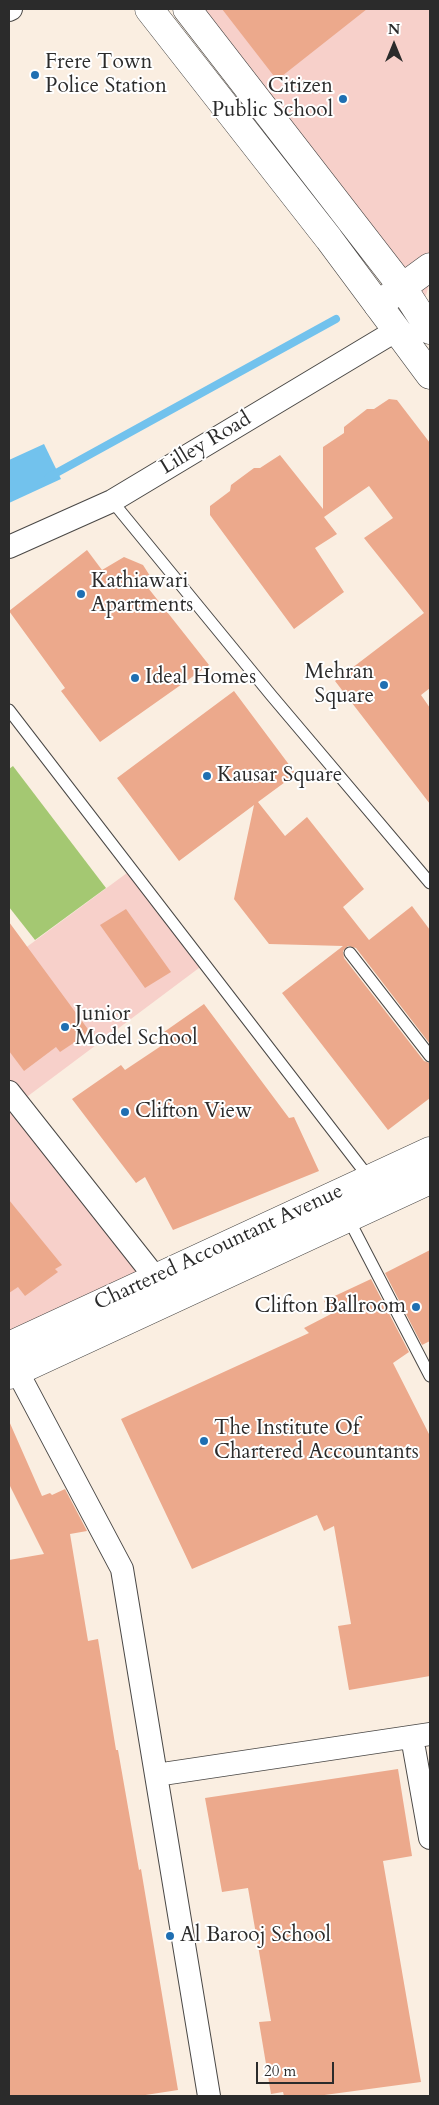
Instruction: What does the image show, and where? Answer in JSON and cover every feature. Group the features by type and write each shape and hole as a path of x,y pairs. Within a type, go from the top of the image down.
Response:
{"street":[{"path":"149,9 378,305 417,327"},
{"path":"187,9 403,288 417,327 430,374"},
{"path":"378,305 430,267"},
{"name":"Lilley Road","path":"9,547 112,501 417,327"},
{"path":"9,1092 154,1277"},
{"name":"Chartered Accountant Avenue","path":"11,1364 154,1277 430,1151"},
{"name":"Chartered Accountant Avenue","path":"11,1364 348,1218 430,1180"},
{"path":"11,1364 122,1569 209,2096"},
{"path":"156,1775 421,1735 430,1838"}],"lane":[{"path":"112,501 271,695 430,883"},
{"path":"9,710 370,1179"},
{"path":"350,954 430,1056"},
{"path":"348,1218 430,1376"}],"shaded area":[{"name":"Citizen Public School","path":"187,9 430,9 430,281 423,306"},
{"name":"Junior Model School","path":"131,870 203,965 20,1102 9,1088 9,960"},
{"path":"9,1108 149,1276 9,1344"}],"green space":[{"path":"13,766 106,888 35,940 9,907 9,769"}],"water":[{"path":"44,444 61,479 9,503 9,460"}],"building":[{"path":"222,9 367,9 277,80"},
{"path":"389,399 397,400 430,443 430,688 421,695 430,708 430,804 335,681 424,613 364,538 393,518 369,486 324,517 337,534 315,548 344,592 294,629 210,515 210,506 230,491 231,485 254,468 260,468 280,455 323,509 323,447 344,433 344,427 367,409 374,409"},
{"path":"87,550 102,570 124,557 143,565 152,579 145,584 209,665 100,742 61,691 65,688 9,611"},
{"path":"234,691 296,774 258,802 285,836 307,817 364,889 343,907 369,940 412,906 430,930 430,1044 356,948 348,946 343,951 344,958 424,1061 430,1063 430,1098 388,1130 282,993 343,946 269,944 234,899 254,805 179,861 117,778"},
{"path":"126,909 171,972 145,988 100,925"},
{"path":"9,922 90,1032 60,1052 56,1047 24,1071 9,1051"},
{"name":"Clifton View","path":"204,1004 289,1118 294,1117 319,1171 173,1230 145,1177 136,1183 72,1099 121,1065 125,1070 170,1040 164,1032"},
{"path":"9,1200 62,1265 55,1269 58,1272 25,1296 18,1287 9,1293"},
{"name":"Clifton Ballroom","path":"430,1250 430,1341 422,1345 385,1273"},
{"path":"371,1279 409,1352 393,1363 430,1436 430,1676 349,1690 338,1626 351,1624 334,1526 324,1531 317,1515 192,1569 121,1419 309,1333 304,1328 331,1314 324,1301"},
{"path":"9,1421 42,1496 50,1493 52,1495 65,1489 87,1531 70,1534 88,1641 98,1639 116,1750 118,1750 139,1870 141,1869 178,2090 139,2096 9,2096 9,1560 44,1554 9,1484"},
{"path":"398,1769 412,1856 383,1861 421,2082 317,2096 284,2096 283,2092 271,2094 259,2022 271,2021 248,1888 222,1892 205,1798"}],"waterway":[{"path":"49,477 336,319"}],"place":[{"name":"Frere Town Police Station","path":"35,75"},
{"name":"Citizen Public School","path":"343,99"},
{"name":"Kathiawari Apartments","path":"81,594"},
{"name":"Ideal Homes","path":"135,678"},
{"name":"Mehran Square","path":"384,685"},
{"name":"Kausar Square","path":"207,776"},
{"name":"Junior Model School","path":"65,1027"},
{"name":"Clifton View","path":"125,1112"},
{"name":"Clifton Ballroom","path":"416,1307"},
{"name":"The Institute Of Chartered Accountants","path":"204,1441"},
{"name":"Al Barooj School","path":"170,1936"}]}
